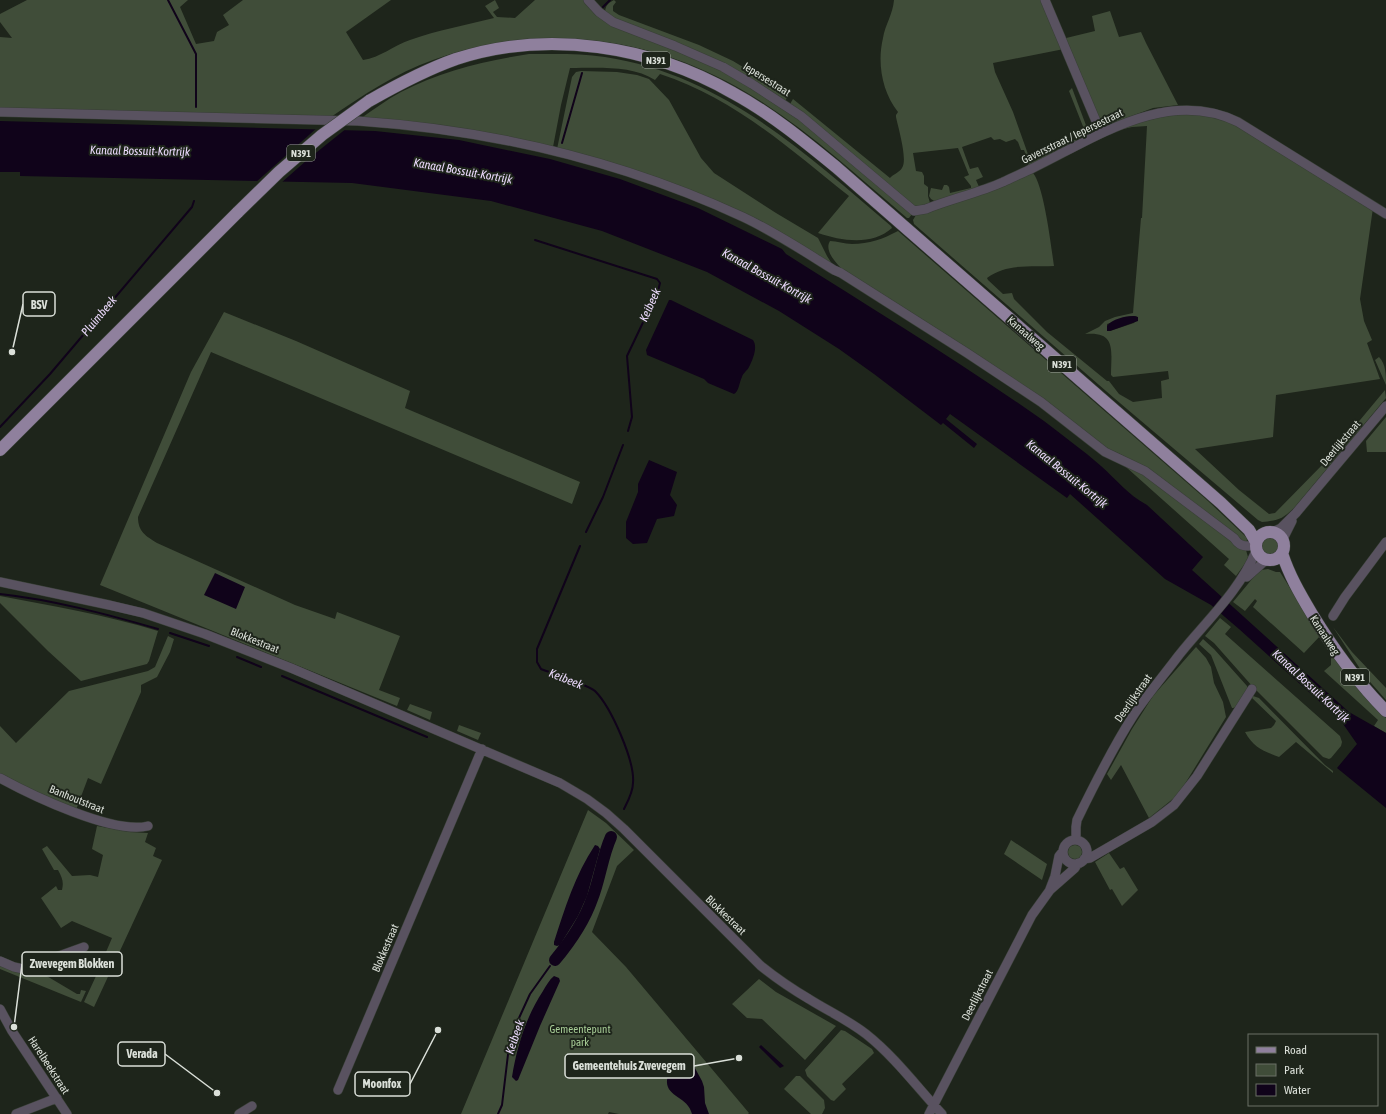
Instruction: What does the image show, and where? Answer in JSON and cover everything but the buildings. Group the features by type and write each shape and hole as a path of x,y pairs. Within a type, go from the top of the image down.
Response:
{"main road":[{"name":"Kanaalweg","path":"0,450 279,172 322,135 369,101 431,69 457,59 492,50 519,46 555,44 597,47 640,55 688,71 733,92 757,107 807,143 1222,503 1249,530 1254,546"},
{"name":"Kanaalweg","path":"1222,503 1253,525 1274,534"},
{"path":"1254,546 1259,536 1274,534"},
{"name":"N391","path":"1254,546 1259,555 1274,558 1284,546 1274,534"},
{"name":"Kanaalweg","path":"1274,558 1287,566 1299,593 1335,652 1386,712"}],"street":[{"name":"Iepersestraat","path":"588,0 599,12 613,22 712,61 786,105 914,211"},
{"path":"1045,0 1101,133"},
{"name":"Gaversstraat / Iepersestraat","path":"914,211 926,209 999,184 1034,168 1101,133 1140,117 1158,113 1187,111 1218,114 1238,122 1386,214"},
{"path":"0,112 358,121 399,124 514,142 596,162 656,182 744,218 783,238 841,273 1041,402 1105,452 1145,471 1234,538 1240,545 1254,546"},
{"name":"Deerlijkstraat","path":"1274,534 1296,513 1386,406"},
{"path":"1333,616 1345,596 1386,542"},
{"name":"Deerlijkstraat","path":"1050,890 1055,876 1059,856 1063,851 1065,844 1076,840 1077,820 1122,734 1134,714 1181,653 1237,586 1251,564 1254,546"},
{"name":"Deerlijkstraat","path":"1237,586 1261,563 1274,558"},
{"name":"Blokkestraat","path":"3,584 143,613 205,634 291,668 482,749 538,773 573,791 606,813 624,829 761,966 808,999 838,1014 882,1047 942,1114"},
{"name":"Deerlijkstraat","path":"929,1114 1024,928 1050,890 1081,861 1090,858 1152,822 1174,805 1197,776 1252,689"},
{"name":"Blokkestraat","path":"338,1090 482,749"},
{"name":"Banhoutstraat","path":"0,778 60,806 105,823 133,827 148,826"},
{"path":"1076,840 1083,842 1085,845 1108,847"},
{"path":"1063,851 1063,855 1067,861 1074,864 1081,861 1087,852 1085,845"},
{"path":"0,961 23,969 84,947"},
{"name":"Harelbeekstraat","path":"0,1009 12,1031 67,1114"},
{"path":"16,1114 57,1098"},
{"path":"239,1114 252,1106"}],"green space":[{"path":"27,0 188,0 180,7 196,44 214,41 217,32 229,25 223,15 243,0 391,0 346,32 363,60 375,57 404,42 420,36 494,18 485,6 495,0 499,8 493,12 497,17 515,18 535,0 584,0 601,19 612,26 646,38 730,73 807,124 912,214 909,218 907,218 820,144 774,110 726,81 691,65 655,53 619,44 581,39 544,39 506,42 469,49 433,60 393,78 331,117 0,110 0,37 12,38 0,22 0,14"},
{"path":"614,0 616,2 613,6 613,11 619,15 699,45 733,61 789,95 785,101 627,26 605,13 607,5"},
{"path":"894,0 1043,0 1064,49 993,63 995,72 1013,112 1029,157 1034,161 1086,134 1069,91 1072,88 1087,128 1095,127 1096,131 1029,167 1024,150 1021,150 1015,139 1006,142 1000,139 994,140 991,137 962,147 970,169 978,167 983,177 976,180 980,189 936,202 929,196 931,188 942,190 944,185 947,185 950,193 971,188 964,177 969,175 958,148 913,153 916,171 922,172 924,176 924,184 928,187 928,196 930,203 916,207 790,104 793,99 890,178 901,170 904,164 904,158 896,117 898,112 888,96 882,77 881,67 881,48"},
{"path":"1110,11 1119,37 1141,32 1178,105 1153,108 1102,127 1062,39 1095,31 1092,16"},
{"path":"529,54 577,54 605,57 647,66 687,81 724,99 760,121 794,145 892,228 884,234 866,240 847,240 818,233 849,196 783,143 737,111 687,84 660,74 655,80 636,72 614,68 570,68 553,147 360,119 395,95 432,78 479,64"},
{"path":"576,72 617,72 637,75 649,79 669,100 701,158 714,173 818,238 834,267 744,216 557,149 572,77"},
{"path":"1178,113 1220,116 1373,208 1360,299 1364,321 1372,340 1367,343 1380,379 1276,395 1273,437 1195,449 1239,490 1269,514 1275,513 1326,461 1385,390 1386,398 1294,508 1280,519 1262,522 1258,520 1114,398 914,224 913,220 916,215 1033,173 1037,180 1044,203 1054,266 1028,266 1011,268 995,273 987,278 988,280 1003,294 1012,293 1014,299 1047,332 1107,381 1109,381 1119,394 1133,402 1162,398 1161,381 1169,379 1168,371 1113,377 1111,375 1110,344 1107,339 1103,336 1095,334 1085,334 1099,327 1105,321 1133,313 1142,218 1147,126 1119,130 1117,128","holes":["1130,316 1136,316 1138,318 1134,323 1107,331 1107,324"]},
{"path":"898,231 1208,501 1247,538 1246,550 1248,557 1236,576 1224,565 1229,559 1126,467 1131,460 1109,449 847,274 830,254 828,245 830,241 858,244 881,239"},
{"path":"224,312 296,341 410,391 405,408 580,482 572,504 211,352 138,517 141,530 146,536 157,543 295,605 335,619 337,612 400,636 379,690 400,698 397,706 100,585 191,372"},
{"path":"1379,357 1386,374 1386,385 1375,360"},
{"path":"1386,417 1386,452 1367,452 1366,441"},
{"path":"1270,533 1278,537 1282,545 1278,553 1270,557 1262,553 1258,545 1262,537"},
{"path":"1268,569 1280,572 1320,636 1304,653 1253,607 1257,601 1255,599 1245,611 1233,602 1257,573 1261,570"},
{"path":"0,596 60,607 158,631 149,661 147,664 81,681 48,651 0,603"},
{"path":"1220,618 1231,627 1225,634 1340,736 1342,742 1341,746 1331,758 1329,759 1323,757 1253,687 1214,643 1205,636"},
{"path":"1333,627 1352,652 1386,688 1386,700 1364,675"},
{"path":"168,636 174,639 170,652 157,677 141,685 141,692 101,784 88,778 76,810 0,775 0,726 16,743 69,691 148,671 155,667"},
{"path":"1203,639 1247,686 1247,689 1236,707 1232,708 1211,655 1199,644"},
{"path":"1196,647 1206,658 1211,667 1214,683 1223,702 1226,717 1183,787 1174,798 1149,818 1121,765 1111,780 1107,774 1132,729 1153,696"},
{"path":"1332,655 1374,706 1386,718 1386,733 1374,726 1378,720 1324,671 1331,665"},
{"path":"1253,696 1259,698 1325,765 1333,771 1333,773 1296,742 1279,757 1264,751 1255,745 1245,732 1271,728 1276,721 1251,697"},
{"path":"410,704 432,712 430,720 407,710"},
{"path":"459,725 481,733 478,740 457,731"},
{"name":"Gemeentepunt park","path":"588,810 606,823 634,850 617,866 592,932 626,967 749,1113 748,1114 619,1114 609,1112 608,1114 461,1114"},
{"path":"97,826 130,832 148,833 145,842 156,848 153,856 162,860 94,1007 84,1002 96,976 85,963 76,958 66,960 50,967 48,962 81,950 82,953 87,954 106,952 112,938 72,921 61,928 41,898 56,886 58,890 62,890 63,887 58,870 54,870 42,849 47,846 72,876 90,875 98,877 103,855 92,849"},
{"path":"1011,840 1047,864 1042,880 1004,854"},
{"path":"1075,845 1080,847 1082,852 1080,857 1075,859 1070,857 1068,852 1070,847"},
{"path":"1109,853 1120,869 1124,867 1138,890 1122,906 1112,889 1110,890 1095,862"},
{"path":"46,963 47,965 42,969 45,975 77,994 80,994 81,990 86,991 81,1002 0,969 0,965 18,971"},
{"path":"759,979 776,992 836,1026 805,1060 762,1019 747,1018 732,1004"},
{"path":"841,1030 845,1031 872,1049 874,1053 842,1084 846,1089 834,1101 831,1100 807,1076 805,1070"},
{"path":"796,1076 800,1076 824,1100 825,1108 822,1114 811,1114 784,1089"}],"water":[{"name":"Kanaal Bossuit-Kortrijk","path":"0,121 375,131 459,140 550,159 620,179 698,208 782,249 786,254 884,315 1044,421 1094,460 1123,487 1147,505 1203,557 1192,570 1349,712 1386,733 1386,808 1337,768 1357,744 1341,721 1211,605 1165,579 1070,494 1067,498 950,414 946,419 977,444 974,448 943,423 941,425 839,349 779,311 707,272 602,231 491,201 352,183 20,176 20,172 0,172"},
{"path":"669,300 753,340 755,350 753,357 737,391 734,394 708,383 704,379 647,355 646,350"},
{"path":"1123,317 1138,317 1138,321 1107,331 1107,326 1112,321"},
{"path":"649,460 677,472 670,495 677,505 674,516 657,519 647,543 633,544 626,538 626,522 638,492 638,484"},
{"path":"215,573 245,587 236,609 204,595"},
{"path":"595,845 600,849 587,896 578,916 560,945 554,945 571,892 588,856"},
{"path":"554,976 559,978 560,981 518,1080 516,1081 512,1077 523,1032 537,1001"},
{"path":"761,1045 784,1066 780,1068 759,1047"},
{"path":"685,1056 690,1059 702,1081 705,1103 709,1114 692,1114 689,1107 670,1090 667,1085 667,1078 672,1066 675,1062"}],"pier":[{"path":"318,127 347,128 281,183 255,183"}],"waterway":[{"name":"Pluimbeek","path":"168,0 196,54 196,107"},
{"name":"Keibeek","path":"603,7 610,0"},
{"name":"Keibeek","path":"562,143 582,73"},
{"name":"Pluimbeek","path":"0,427 50,374 192,207 194,201"},
{"name":"Keibeek","path":"535,240 657,279 660,283 658,291 627,356 632,417 628,431"},
{"name":"Keibeek","path":"586,532 603,497 623,445"},
{"name":"Keibeek","path":"580,546 537,649 537,662 541,669 591,688 595,691 608,709 621,735 633,773 632,790 624,809"},
{"path":"0,594 80,608 158,629"},
{"path":"170,633 209,646"},
{"path":"237,657 261,667"},
{"path":"282,676 427,737"},
{"path":"555,960 566,946 585,916 595,891 605,852 611,837"},
{"name":"Keibeek","path":"498,1114 502,1105 509,1046 519,1018 530,994 550,966"}],"place":[{"name":"BSV","path":"12,352"},
{"name":"Zwevegem Blokken","path":"14,1027"},
{"name":"Moonfox","path":"438,1030"},
{"name":"Gemeentehuis Zwevegem","path":"739,1058"},
{"name":"Verada","path":"217,1093"}]}
